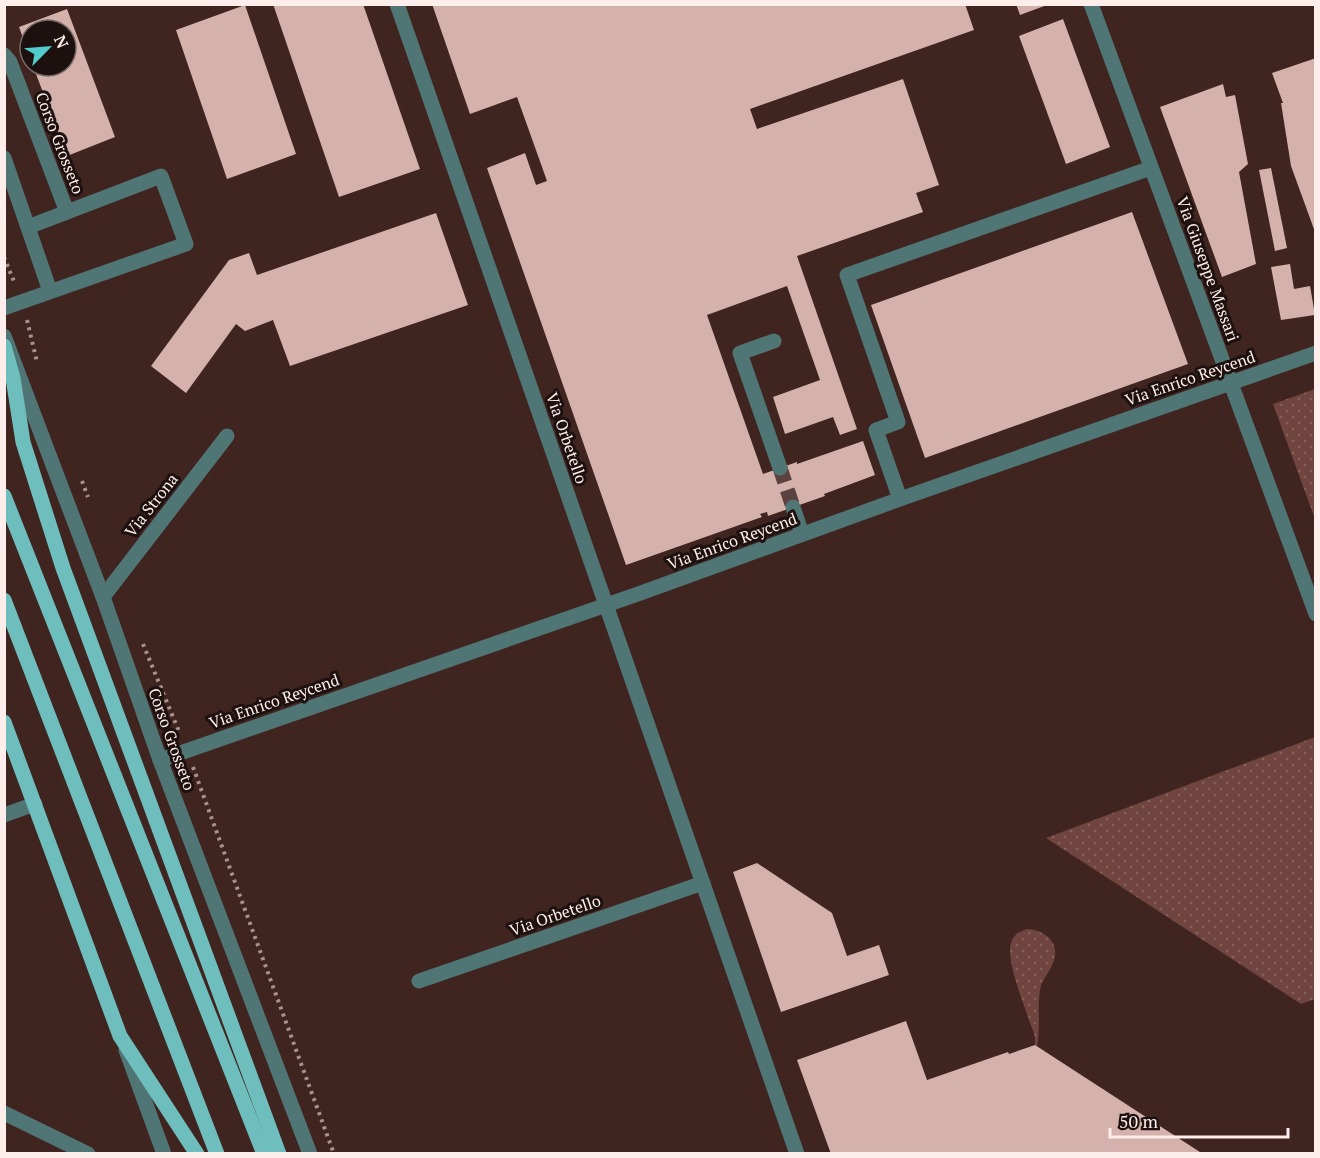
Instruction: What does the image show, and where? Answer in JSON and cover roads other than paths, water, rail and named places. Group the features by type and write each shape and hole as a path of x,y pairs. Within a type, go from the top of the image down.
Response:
{"main road":[{"path":"4,346 13,378 23,442 60,558 279,1154"},
{"path":"4,496 264,1154"},
{"path":"4,600 218,1154"},
{"path":"4,722 120,1036 197,1154"}],"street":[{"name":"Via Orbetello","path":"397,4 795,1153"},
{"name":"Via Giuseppe Massari","path":"1091,4 1316,615"},
{"name":"Corso Grosseto","path":"4,55 10,62 67,212"},
{"path":"4,158 50,291"},
{"path":"900,499 876,430 898,422 847,275 1151,168"},
{"name":"Corso Grosseto","path":"4,308 186,244 161,176 28,227"},
{"name":"Corso Grosseto","path":"4,336 103,597 160,760 310,1154"},
{"path":"774,341 740,353 780,468"},
{"name":"Via Enrico Reycend","path":"160,760 607,605 900,499 1316,354"},
{"name":"Via Strona","path":"103,597 227,436"},
{"path":"793,507 802,534"},
{"path":"4,814 34,804"},
{"name":"Via Orbetello","path":"419,981 703,884"},
{"path":"120,1036 164,1154"},
{"path":"4,1113 88,1154"}],"tunnel":[{"path":"780,468 793,507"}]}
